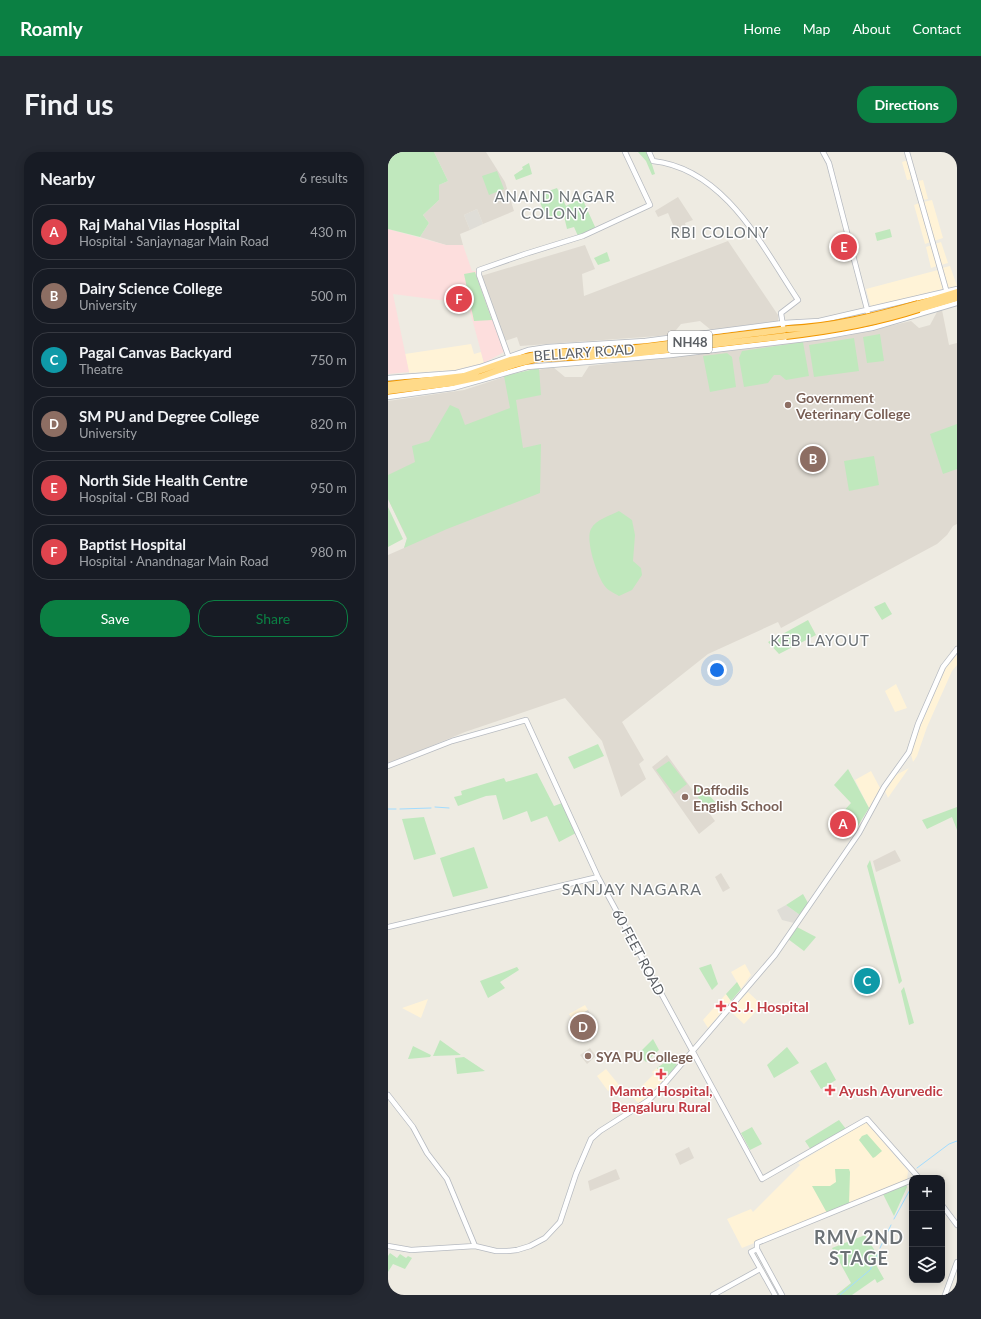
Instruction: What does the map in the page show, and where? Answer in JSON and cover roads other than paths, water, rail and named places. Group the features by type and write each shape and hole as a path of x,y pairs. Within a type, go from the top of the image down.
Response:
{"highway":[{"name":"NH48","path":"748,342 785,330 852,320 918,307 947,298 957,292"},
{"name":"NH48","path":"947,298 957,298"},
{"name":"BELLARY ROAD","path":"596,354 785,330"},
{"name":"BELLARY ROAD","path":"388,385 464,376 509,358 674,350 748,342"},
{"name":"BELLARY ROAD","path":"388,391 467,380 546,356"}],"street":[{"path":"509,358 479,274 480,270 583,236 650,205 625,152"},
{"path":"649,152 653,161 680,168 702,178 730,203 739,214 798,300 781,313 785,330"},
{"path":"823,152 829,163 872,328"},
{"path":"907,152 947,298"},
{"path":"388,397 452,388 527,367 671,355 748,342 822,337 872,328 947,298 957,289"},
{"path":"388,378 456,373 509,358 528,350 548,347 785,330 868,310 947,298 957,303"},
{"path":"388,1246 414,1250 475,1246 496,1251 517,1250 545,1238 554,1230 563,1214 576,1174 591,1139 600,1131 649,1100 775,955 858,833 884,787 908,752 918,724 943,666 957,649"},
{"name":"60 FEET ROAD","path":"388,766 452,741 526,720 598,877 762,1179 867,1118 915,1175"},
{"path":"388,927 598,877"},
{"path":"388,1095 413,1127 427,1153 446,1179 475,1246"},
{"path":"782,1295 756,1249 757,1243 909,1181"},
{"path":"945,1209 957,1225"},
{"path":"756,1249 751,1252 775,1295"},
{"path":"945,1295 957,1262"},
{"path":"713,1295 760,1268"},
{"path":"948,1295 957,1270"}],"waterway":[{"path":"435,807 449,808"},
{"path":"400,809 431,808"},
{"path":"388,809 396,809"},
{"path":"917,1168 949,1144 957,1141"},
{"path":"894,1219 909,1192"},
{"path":"880,1248 891,1225"},
{"path":"840,1295 870,1270 878,1254"}],"place":[{"name":"North Side Health Centre","path":"844,247"},
{"name":"Baptist Hospital","path":"459,299"},
{"name":"Government Veterinary College","path":"788,405"},
{"name":"Dairy Science College","path":"813,459"},
{"name":"Daffodils English School","path":"685,797"},
{"name":"Raj Mahal Vilas Hospital","path":"843,824"},
{"name":"Pagal Canvas Backyard","path":"867,981"},
{"name":"S. J. Hospital","path":"721,1006"},
{"name":"SM PU and Degree College","path":"583,1027"},
{"name":"SYA PU College","path":"588,1056"},
{"name":"Mamta Hospital, Bengaluru Rural","path":"661,1074"},
{"name":"Ayush Ayurvedic","path":"830,1090"}],"district":[{"name":"ANAND NAGAR COLONY","path":"555,204"},
{"name":"RBI COLONY","path":"720,232"},
{"name":"KEB LAYOUT","path":"820,640"},
{"name":"SANJAY NAGARA","path":"632,888"},
{"name":"RMV 2ND STAGE","path":"859,1247"}]}
